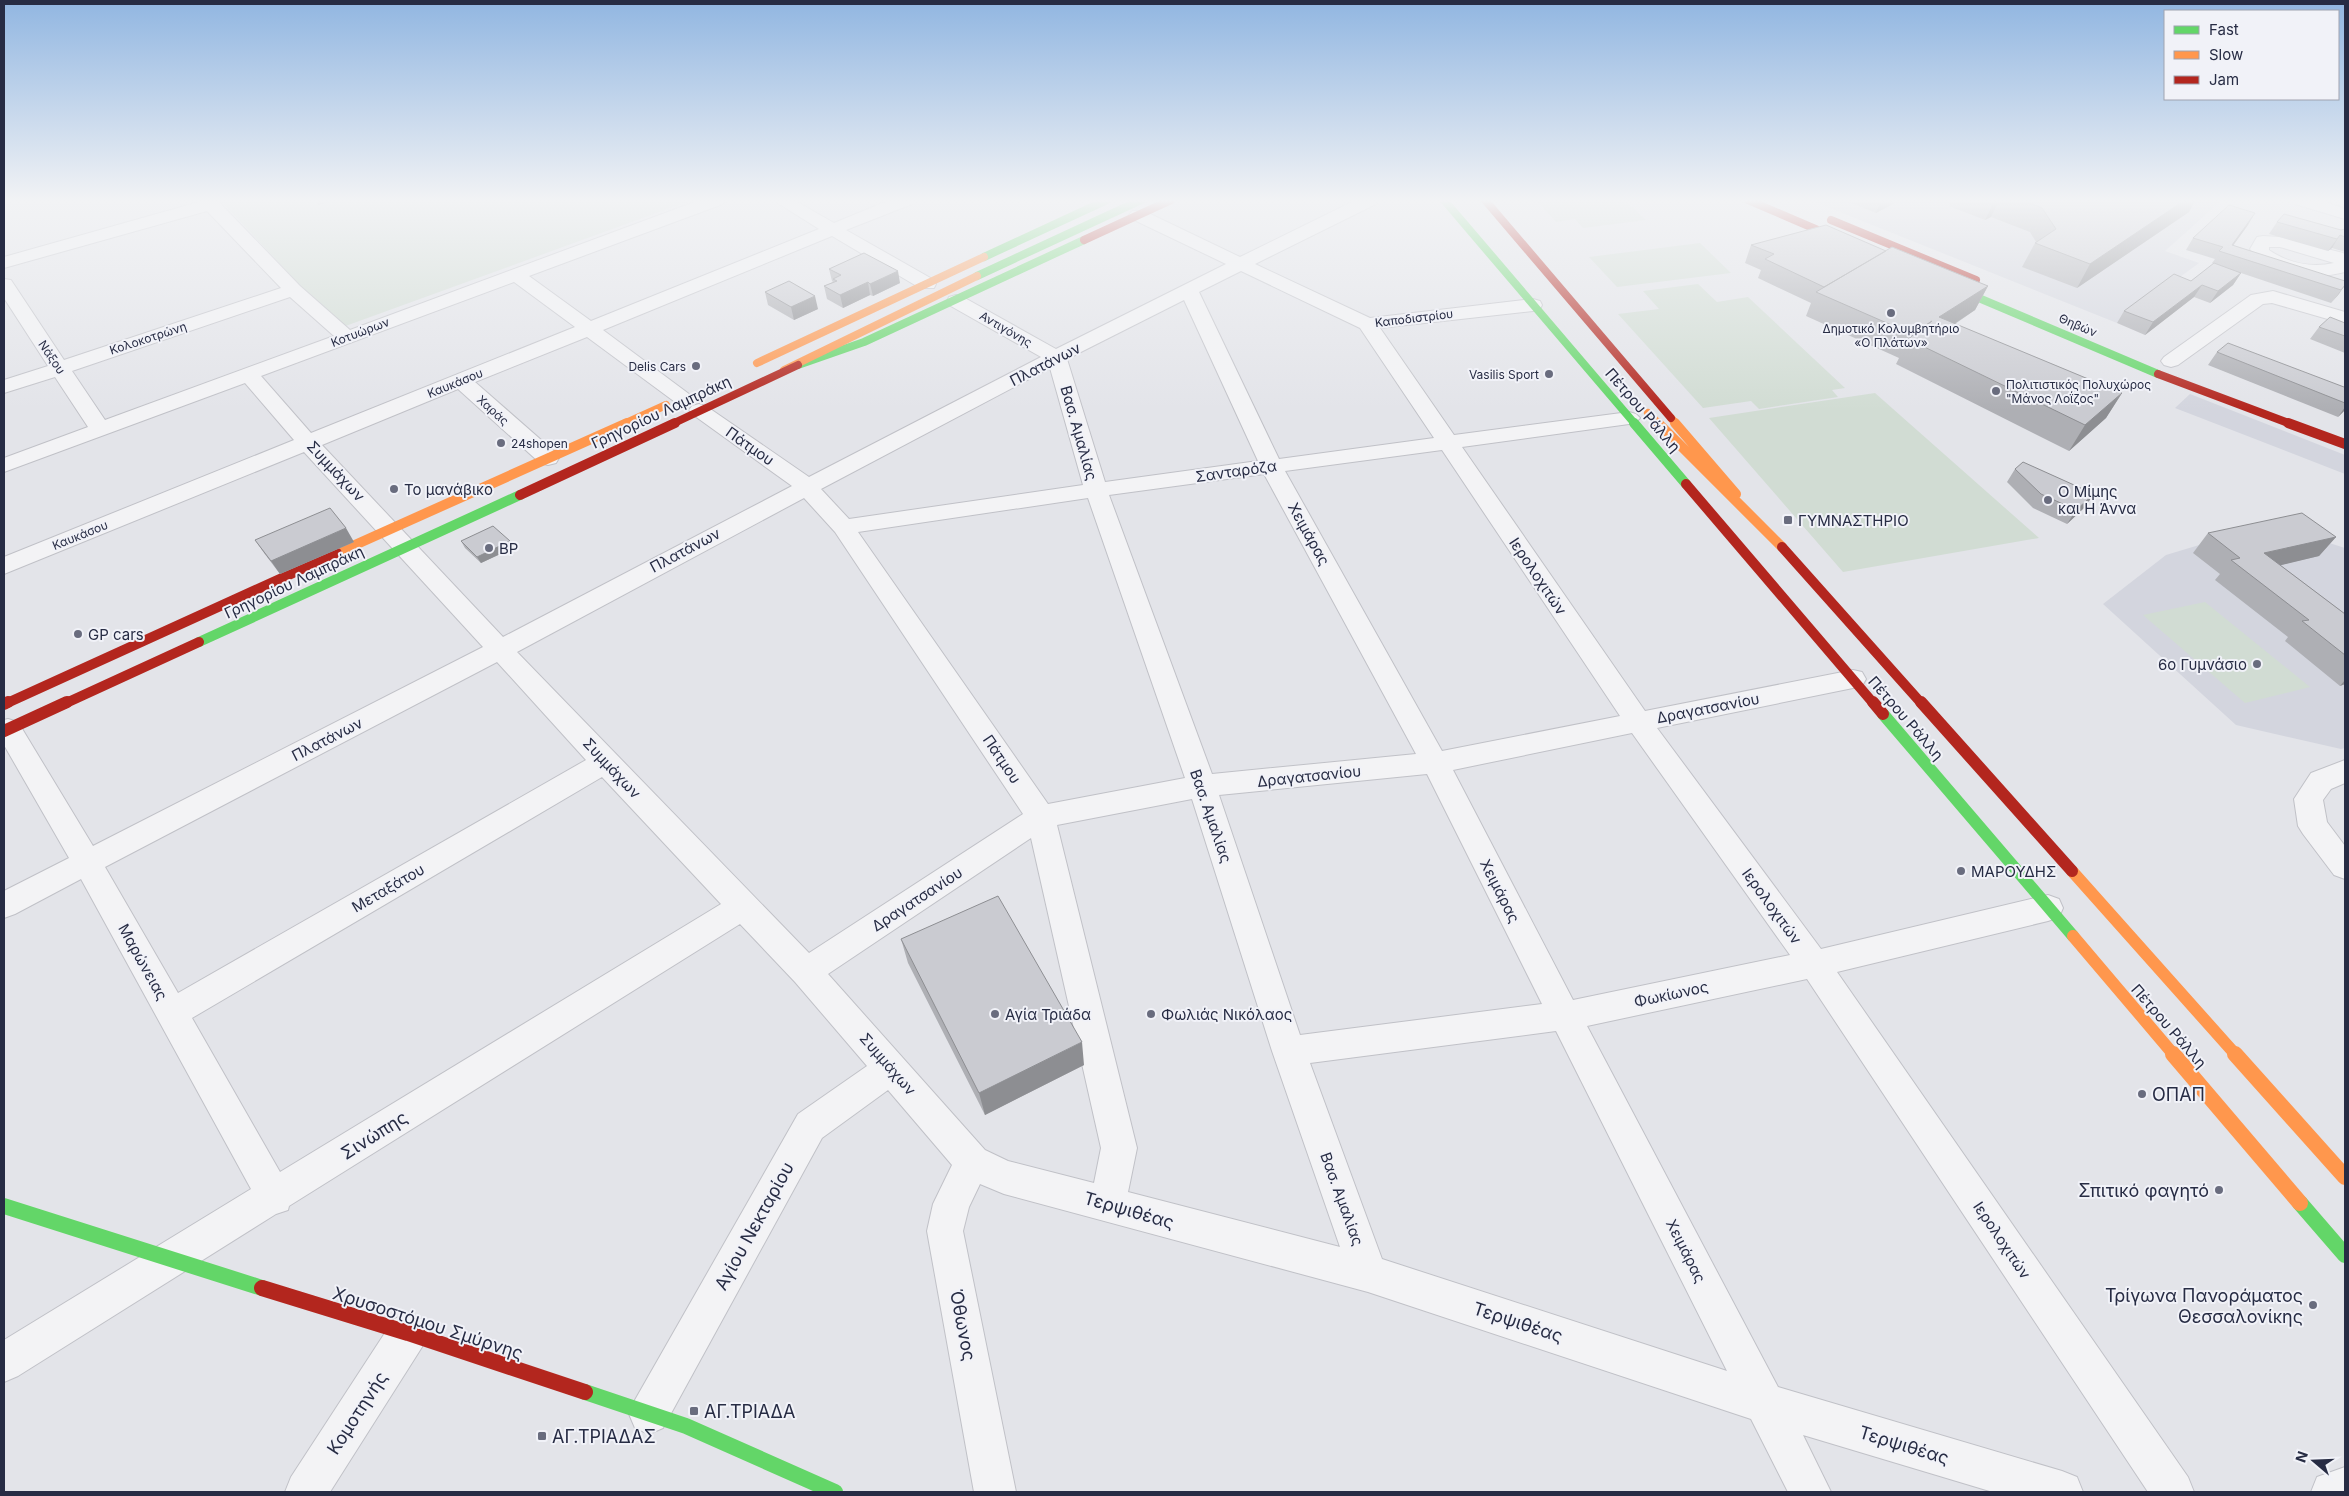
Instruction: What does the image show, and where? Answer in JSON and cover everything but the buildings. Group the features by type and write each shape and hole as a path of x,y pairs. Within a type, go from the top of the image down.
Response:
{"main road":[{"name":"Γρηγορίου Λαμπράκη","path":"743,370 957,270"},
{"path":"784,370 902,312 996,270"},
{"name":"Γρηγορίου Λαμπράκη","path":"5,722 398,538 548,458 691,401 846,350 956,301 1016,270"},
{"name":"Πέτρου Ράλλη","path":"1503,270 1533,305 1636,412 1853,679 2345,1255"},
{"name":"Πέτρου Ράλλη","path":"1545,270 1774,539 2345,1177"},
{"path":"1950,270 1991,287"},
{"name":"Θηβών","path":"1941,282 2157,373 2345,444"},
{"name":"Γρηγορίου Λαμπράκη","path":"5,722 691,401"},
{"name":"Πέτρου Ράλλη","path":"1636,412 1698,465 1774,539"},
{"name":"Χρυσοστόμου Σμύρνης","path":"4,1206 408,1333 686,1426 835,1492"}],"street":[{"path":"274,270 293,290 347,337"},
{"name":"Κοτυώρων","path":"4,465 527,270"},
{"name":"Καυκάσου","path":"4,566 735,270"},
{"path":"902,270 927,284"},
{"name":"Πλατάνων","path":"4,905 502,648 806,486 1228,270"},
{"name":"Καποδιστρίου","path":"1255,270 1367,324 1533,305"},
{"name":"Πάτμου","path":"516,274 806,486 843,527 1041,817 1119,1148 1107,1205"},
{"name":"Νάξου","path":"4,284 100,429"},
{"name":"Κολοκοτρώνη","path":"4,387 293,290"},
{"name":"Χειμάρας","path":"1189,291 1271,466 1435,763 1810,1492"},
{"path":"2174,362 2258,299 2273,297 2345,318"},
{"name":"Αντιγόνης","path":"956,301 1057,358"},
{"name":"Ιερολοχιτών","path":"1367,324 1638,722 1814,964 2173,1492"},
{"name":"Βασ. Αμαλίας","path":"1057,358 1096,490 1202,786 1289,1051 1368,1272"},
{"name":"Συμμάχων","path":"249,375 308,443 502,648 605,762 806,972 892,1068 972,1162"},
{"name":"Χαράς","path":"461,381 548,458"},
{"name":"Σανταρόζα","path":"843,527 1447,442 1636,412"},
{"name":"Δραγατσανίου","path":"806,972 1041,817 1202,786 1435,763 1853,679"},
{"name":"Μαρώνειας","path":"5,722 87,862 275,1197"},
{"name":"Μεταξάτου","path":"171,1014 605,762"},
{"path":"2345,771 2321,781 2308,799 2313,826 2345,867"},
{"name":"Σινώπης","path":"4,1362 275,1197 743,906"},
{"name":"Φωκίωνος","path":"1289,1051 1564,1016 1814,964 2048,908"},
{"name":"Αγίου Νεκταρίου","path":"649,1414 810,1126 892,1068"},
{"name":"Τερψιθέας","path":"972,1162 1004,1177 1368,1272 1766,1404 2062,1492"},
{"name":"Όθωνος","path":"972,1162 950,1204 945,1231 995,1492"},
{"name":"Κομοτηνής","path":"306,1492 408,1333"},
{"path":"2332,1492 2345,1488"}],"shaded area":[{"path":"285,270 500,270 340,328"},
{"path":"1601,270 1728,270 1731,273 1617,287"},
{"path":"1984,270 2190,270 2117,323"},
{"path":"1698,284 1717,302 1748,297 1845,388 1832,390 1838,397 1759,409 1751,401 1703,408 1618,314 1659,309 1643,291"},
{"path":"1875,393 2039,538 1843,572 1709,418"},
{"path":"2190,394 2345,455 2345,474 2175,408"},
{"name":"6ο Γυμνάσιο","path":"2269,524 2345,548 2345,748 2341,749 2236,725 2103,604 2166,555"},
{"path":"2205,602 2310,687 2245,703 2143,615"}],"traffic: fast":[{"path":"977,276 990,270"},
{"path":"798,365 864,342 1020,270"},
{"path":"1503,270 1686,484"},
{"path":"1948,285 2158,374"},
{"path":"199,642 520,495"},
{"path":"1883,714 2073,936"},
{"path":"2300,1203 2345,1255"},
{"path":"4,1206 262,1288"},
{"path":"585,1392 686,1426 835,1492"}],"traffic: slow":[{"path":"757,363 957,270"},
{"path":"784,370 977,276"},
{"path":"337,553 666,405"},
{"path":"1648,413 1782,547"},
{"path":"1671,418 1736,494"},
{"path":"2072,871 2345,1177"},
{"path":"2073,936 2300,1203"}],"traffic: jam":[{"path":"1545,270 1671,418"},
{"path":"1951,270 1976,280"},
{"path":"520,495 798,365"},
{"path":"2158,374 2345,444"},
{"path":"1686,484 1883,714"},
{"path":"1782,547 2072,871"},
{"path":"4,704 337,553"},
{"path":"4,731 199,642"},
{"path":"262,1288 408,1333 585,1392"}],"place":[{"name":"Δημοτικό Κολυμβητήριο «Ο Πλάτων»","path":"1891,313"},
{"name":"Delis Cars","path":"696,366"},
{"name":"Vasilis Sport","path":"1549,374"},
{"name":"Πολιτιστικός Πολυχώρος \"Μάνος Λοΐζος\"","path":"1996,391"},
{"name":"24shopen","path":"501,443"},
{"name":"Το μανάβικο","path":"394,489"},
{"name":"Ο Μίμης και Η Άννα","path":"2048,500"},
{"name":"ΓΥΜΝΑΣΤΗΡΙΟ","path":"1788,520"},
{"name":"BP","path":"489,548"},
{"name":"GP cars","path":"78,634"},
{"name":"6ο Γυμνάσιο","path":"2257,664"},
{"name":"ΜΑΡΟΥΔΗΣ","path":"1961,871"},
{"name":"Αγία Τριάδα","path":"995,1014"},
{"name":"Φωλιάς Νικόλαος","path":"1151,1014"},
{"name":"ΟΠΑΠ","path":"2142,1094"},
{"name":"Σπιτικό φαγητό","path":"2219,1190"},
{"name":"Τρίγωνα Πανοράματος Θεσσαλονίκης","path":"2313,1305"},
{"name":"ΑΓ.ΤΡΙΑΔΑ","path":"694,1411"},
{"name":"ΑΓ.ΤΡΙΑΔΑΣ","path":"542,1436"}]}
